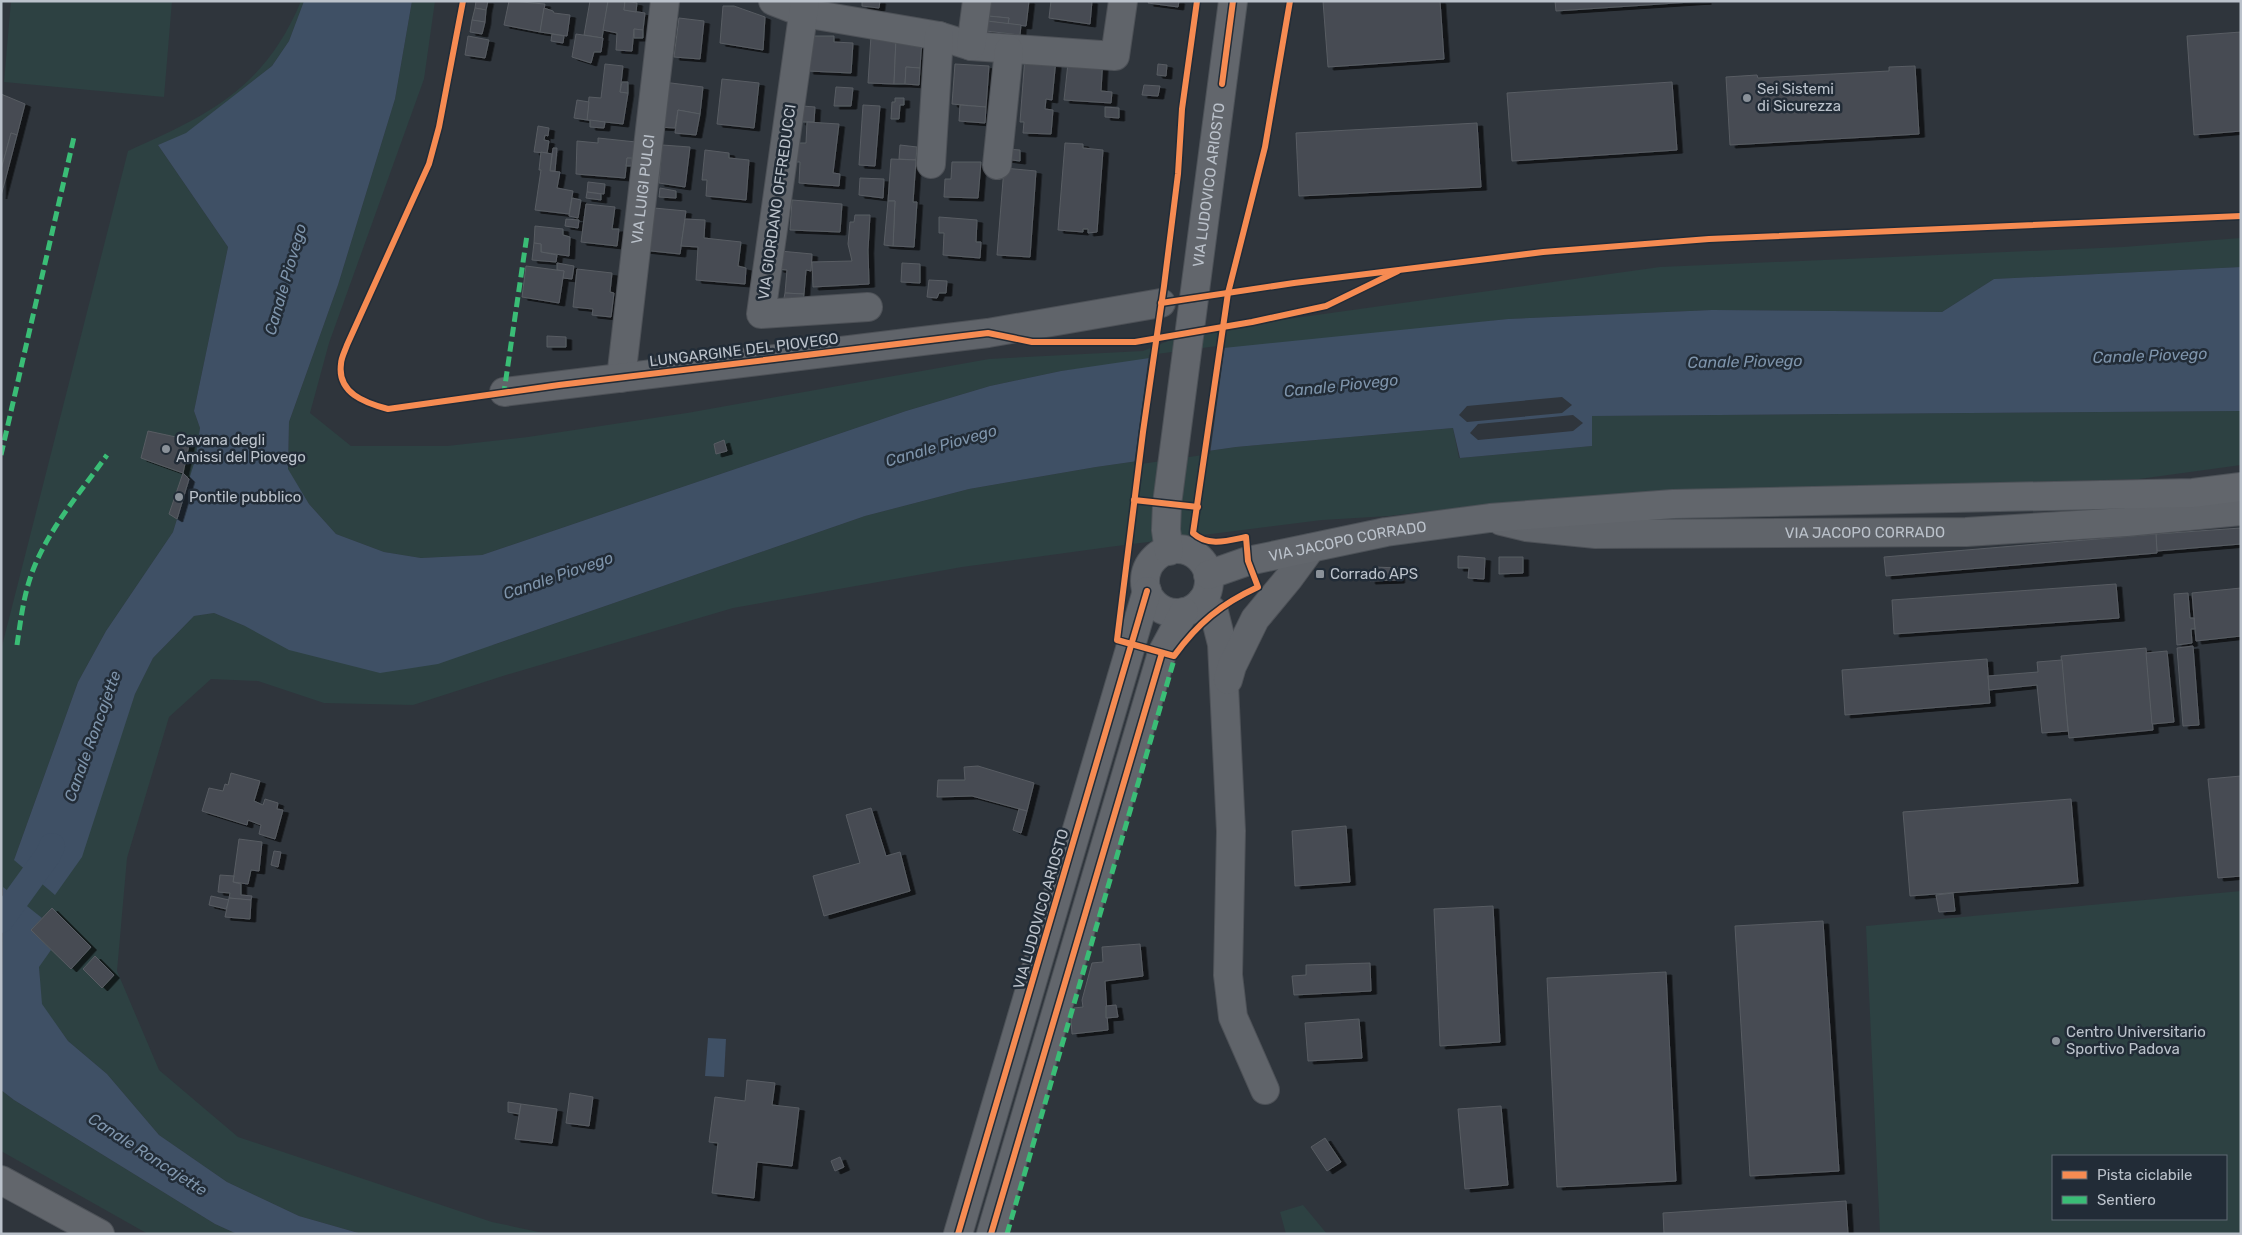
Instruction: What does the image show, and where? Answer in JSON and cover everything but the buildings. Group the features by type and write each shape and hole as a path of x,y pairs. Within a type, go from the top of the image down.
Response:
{"main road":[{"name":"VIA LUDOVICO ARIOSTO","path":"1169,550 1166,530 1168,504 1233,1"},
{"name":"VIA JACOPO CORRADO","path":"1208,575 1248,561 1386,532 1490,518 1673,504 2193,493 2241,487"},
{"path":"991,1234 1162,653 1193,607 1208,589 1208,575 1203,563 1194,554 1182,550 1169,550 1150,562 1145,580 1147,591 1155,604 1161,609 1176,613 1193,607"},
{"name":"VIA LUDOVICO ARIOSTO","path":"958,1234 1147,591"},
{"path":"1,1180 100,1234"}],"street":[{"name":"VIA LUIGI PULCI","path":"621,378 665,1"},
{"path":"773,1 939,36 971,46 1115,56 1123,1"},
{"path":"971,46 977,1"},
{"name":"VIA GIORDANO OFFREDUCCI","path":"804,7 761,314 868,307"},
{"path":"931,164 939,36"},
{"path":"998,165 1009,50"},
{"name":"LUNGARGINE DEL PIOVEGO","path":"504,392 988,332 1161,303"},
{"name":"VIA JACOPO CORRADO","path":"1490,518 1526,527 1596,534 1856,533 1966,532 2126,522 2241,512"},
{"path":"1225,694 1232,666 1255,619 1290,578 1311,548"},
{"path":"1193,607 1214,612 1222,644 1231,831 1228,974 1233,1017 1265,1090"}],"green space":[{"path":"11,1 172,1 164,97 4,82"},
{"path":"301,1 304,1 289,41 272,66 186,134 158,145 228,247 194,411 200,428 195,460 173,532 106,631 78,682 14,860 108,771 135,694 153,658 194,616 214,613 245,626 493,645 865,516 969,489 1096,467 1236,447 1453,428 1459,458 1592,446 1592,416 2241,411 2241,465 2139,479 1796,489 1488,504 1389,516 1322,520 1109,547 962,567 733,608 506,675 413,705 324,703 258,681 211,679 169,717 127,858 117,971 159,1070 238,1137 492,1222 548,1234 362,1234 299,1216 227,1182 159,1135 107,1074 68,1041 41,1004 39,967 31,930 1,889 1,650 128,151 209,111 252,77 270,56 287,31"},
{"path":"412,1 435,1 424,79 329,343 310,413 351,446 447,446 528,437 687,413 989,359 1143,351 1188,333 1660,267 2123,247 2241,238 2241,267 1994,279 1942,312 1712,310 1508,319 1061,371 990,386 906,411 482,555 421,558 384,552 336,534 309,504 288,470 289,422 338,285 395,99"},
{"name":"Centro Universitario Sportivo Padova","path":"2241,891 2241,1234 1880,1234 1866,926"},
{"path":"1,1090 14,1100 215,1224 237,1234 148,1234 1,1151"},
{"path":"1303,1205 1327,1234 1286,1234 1280,1212"}],"water":[{"name":"Canale Piovego","path":"304,1 412,1 395,99 338,285 289,422 288,469 309,504 336,534 384,552 421,558 482,555 906,411 990,386 1061,371 1204,350 1508,319 1712,310 1942,312 1994,279 2241,267 2241,411 1592,416 1592,446 1460,458 1453,428 1236,447 1096,467 969,489 865,516 438,664 380,673 289,650 245,626 214,613 194,616 153,658 135,694 82,857 55,895 14,860 78,682 106,631 173,532 195,460 200,428 194,411 228,247 158,145 186,133 272,66 289,41","holes":["1562,397 1572,405 1562,413 1467,422 1459,415 1467,406","1573,415 1583,423 1573,431 1478,440 1470,433 1478,424"]},
{"path":"3,887 42,918 31,930 51,950 39,967 42,1004 68,1041 107,1074 159,1135 227,1182 299,1216 362,1234 237,1234 215,1224 14,1100 1,1090"},
{"path":"708,1038 726,1039 724,1077 705,1076"}],"pier":[{"path":"1225,345 1210,454 1134,465 1149,355"}],"waterway":[{"name":"Canale Roncajette","path":"1,920 48,855 52,846"}],"marked path":[{"path":"1,455 74,137"},
{"path":"500,393 504,392 527,235"},
{"path":"17,645 28,585 42,550 68,508 107,455"},
{"path":"1007,1234 1176,653"}],"cycle path":[{"path":"463,1 439,127 429,164 342,359 341,374 343,382 348,389 362,400 379,407 388,409 559,385 988,333 1032,342 1135,342 1252,322 1326,306 1398,271"},
{"path":"1197,1 1182,109 1178,174 1164,286 1143,432 1117,640 1174,656 1211,615 1233,600 1258,587 1248,561 1246,537 1218,542 1205,540 1193,533 1228,293 1265,147 1290,1"},
{"path":"1222,84 1233,1"},
{"path":"1161,303 1294,283 1543,252 1709,239 2241,216"},
{"path":"1134,500 1198,507"},
{"path":"958,1234 1147,591"},
{"path":"991,1234 1162,653"}],"place":[{"name":"Sei Sistemi di Sicurezza","path":"1747,98"},
{"name":"Cavana degli Amissi del Piovego","path":"166,449"},
{"name":"Pontile pubblico","path":"179,497"},
{"name":"Corrado APS","path":"1320,574"},
{"name":"Centro Universitario Sportivo Padova","path":"2056,1041"}]}
